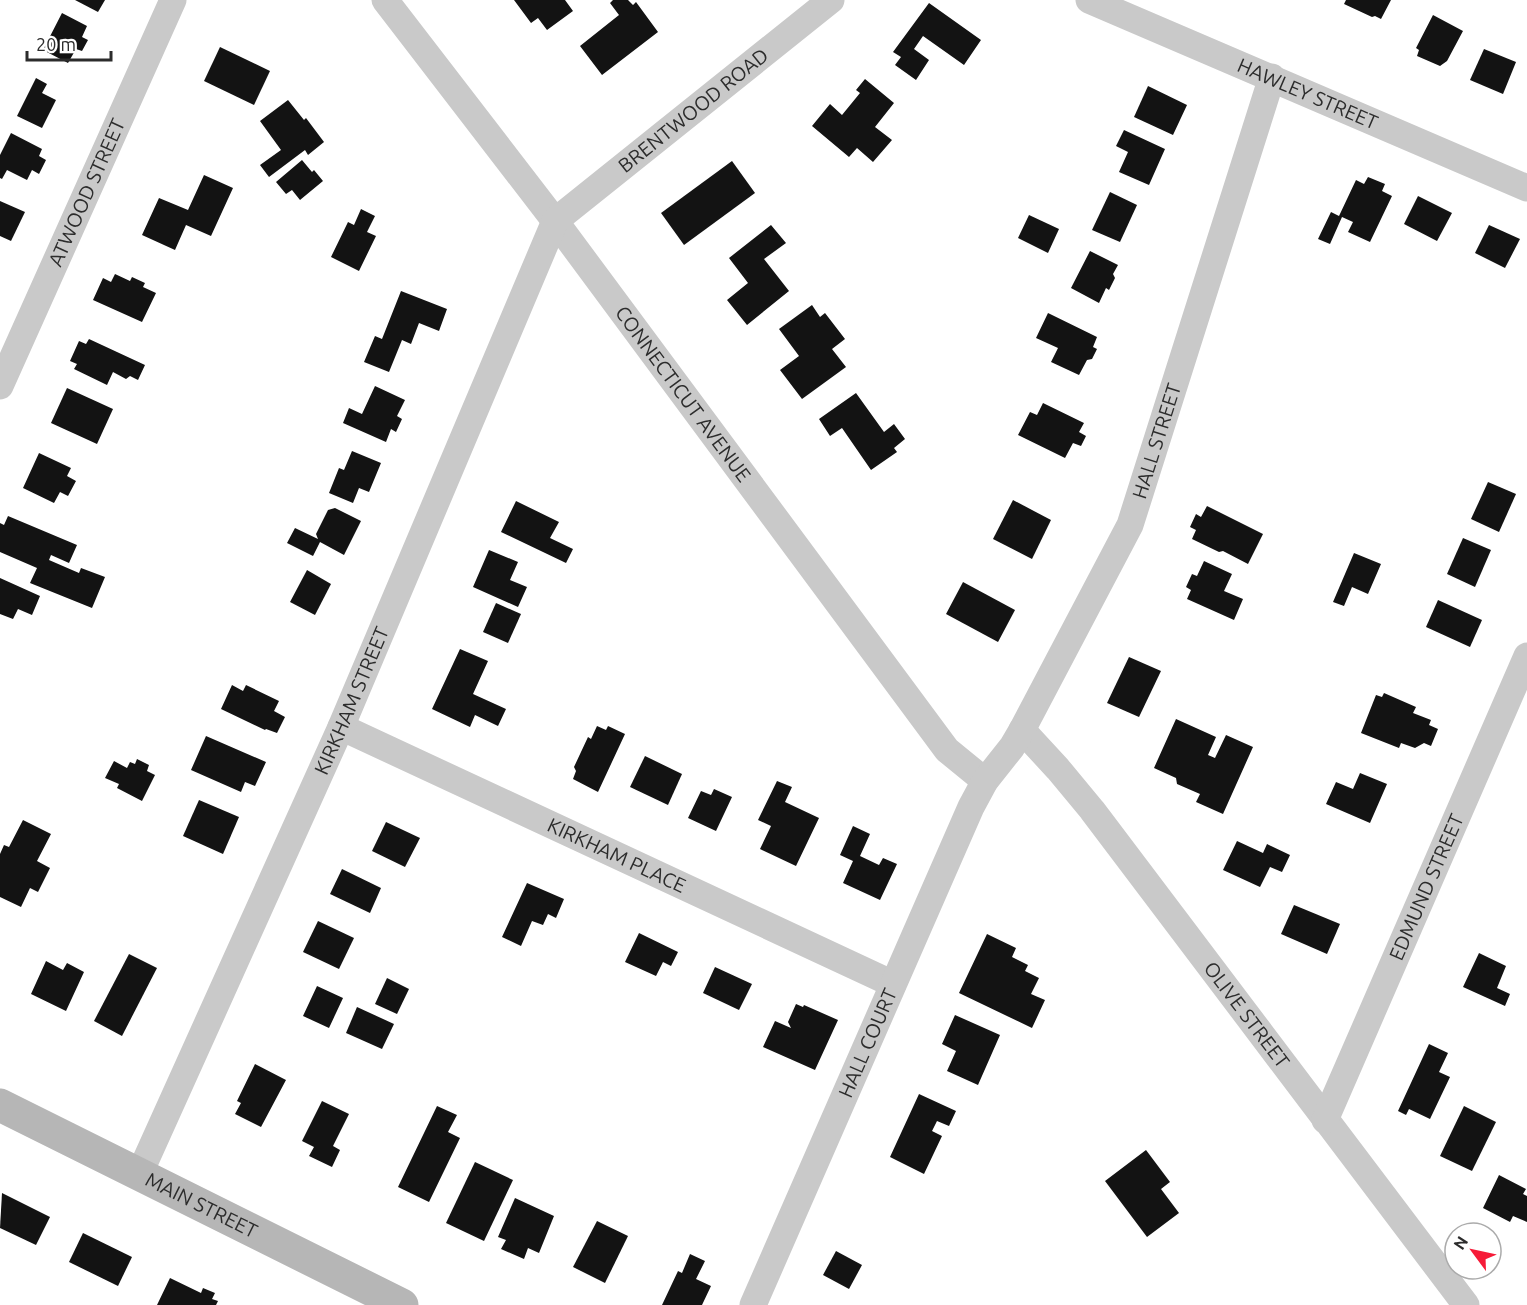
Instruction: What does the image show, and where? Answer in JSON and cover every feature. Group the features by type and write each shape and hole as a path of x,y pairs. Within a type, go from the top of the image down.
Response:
{"main road":[{"name":"MAIN STREET","path":"0,1105 402,1305"}],"street":[{"name":"ATWOOD STREET","path":"0,386 172,0"},
{"name":"CONNECTICUT AVENUE","path":"385,0 555,221 947,750 985,782"},
{"name":"BRENTWOOD ROAD","path":"555,221 831,0"},
{"name":"HAWLEY STREET","path":"1089,0 1527,188"},
{"name":"HALL STREET","path":"985,782 1022,730 1130,525 1272,77"},
{"name":"KIRKHAM STREET","path":"140,1175 340,727 555,221"},
{"name":"EDMUND STREET","path":"1325,1120 1527,656"},
{"name":"KIRKHAM PLACE","path":"340,727 893,984"},
{"name":"OLIVE STREET","path":"1022,730 1092,810 1466,1305"},
{"name":"HALL COURT","path":"753,1305 971,807 985,782"}],"building":[{"path":"75,0 105,0 98,12"},
{"path":"514,0 565,0 573,11 547,30 538,18 531,23"},
{"path":"613,0 628,0 633,5 636,2 658,32 602,75 580,46 619,15 610,3"},
{"path":"1346,0 1391,0 1381,19 1344,4"},
{"path":"929,3 981,40 964,65 923,36 914,49 929,60 916,80 895,65 901,57 893,52"},
{"path":"62,13 87,26 82,37 88,40 82,51 76,49 68,63 43,50"},
{"path":"1433,15 1463,31 1447,61 1440,66 1417,56 1419,50 1416,48"},
{"path":"220,47 270,71 254,105 204,81"},
{"path":"1484,49 1516,62 1503,94 1470,80"},
{"path":"36,78 47,84 42,93 56,100 42,128 17,116"},
{"path":"865,79 894,103 875,127 892,140 873,162 857,148 849,157 812,126 830,104 842,115 860,93 856,90"},
{"path":"1148,86 1187,105 1173,135 1134,117"},
{"path":"288,100 304,120 306,118 324,142 308,155 305,150 269,177 260,165 281,150 260,121"},
{"path":"1124,130 1165,149 1149,185 1119,172 1128,152 1116,146"},
{"path":"11,133 42,149 39,156 46,160 39,174 32,170 27,180 7,170 2,179 0,178 0,155"},
{"path":"302,160 323,181 300,200 292,190 286,194 276,182"},
{"path":"732,161 755,193 684,245 661,213"},
{"path":"204,175 233,188 211,236 186,225 175,250 142,235 159,198 188,210"},
{"path":"1368,177 1385,184 1382,191 1392,196 1370,242 1348,232 1353,222 1342,217 1330,244 1318,239 1331,212 1339,216 1356,180 1364,184"},
{"path":"1110,192 1137,205 1120,242 1092,230"},
{"path":"1418,196 1452,213 1437,241 1404,224"},
{"path":"0,201 25,212 11,241 0,236"},
{"path":"361,209 375,216 367,232 376,236 359,271 331,257 348,222 354,225"},
{"path":"1029,215 1059,229 1048,253 1018,238"},
{"path":"771,225 786,243 764,259 789,291 747,325 727,300 748,283 729,258"},
{"path":"1489,225 1520,239 1505,268 1475,253"},
{"path":"1090,251 1118,265 1109,290 1106,288 1099,303 1071,288"},
{"path":"115,274 130,281 132,277 145,283 143,287 156,293 142,322 93,300 103,278 111,282"},
{"path":"401,291 447,309 439,331 419,323 411,344 402,340 389,372 364,362 375,336 382,339"},
{"path":"812,305 820,317 825,313 845,339 832,349 846,367 802,399 780,370 799,356 779,329"},
{"path":"1048,313 1097,337 1093,347 1097,349 1092,359 1087,360 1079,375 1051,362 1058,348 1036,338"},
{"path":"89,339 145,365 138,380 130,376 126,379 113,372 107,385 74,369 77,364 70,361 79,341 86,344"},
{"path":"375,386 405,400 397,416 402,419 396,432 391,429 386,442 343,423 349,408 362,414"},
{"path":"67,388 113,409 97,444 51,423"},
{"path":"856,393 884,432 894,424 905,439 894,448 897,452 871,470 842,428 830,436 819,419"},
{"path":"1043,403 1084,423 1079,432 1086,436 1081,446 1073,443 1065,458 1018,435 1030,412 1037,415"},
{"path":"352,451 381,463 369,492 359,488 353,503 329,493 339,468 344,470"},
{"path":"39,453 71,468 67,476 76,481 68,496 60,492 54,503 23,488"},
{"path":"1488,482 1516,494 1499,532 1471,519"},
{"path":"1013,500 1051,520 1032,559 993,539"},
{"path":"516,501 559,522 550,538 573,549 566,563 501,532"},
{"path":"1207,506 1263,534 1248,564 1192,539 1196,530 1190,527 1196,514 1201,517"},
{"path":"335,508 361,521 344,555 320,542 313,556 287,543 295,528 318,539 316,534 328,510"},
{"path":"8,516 77,545 69,563 51,555 49,560 79,573 81,568 105,577 92,608 30,583 37,568 0,552 0,523 4,525"},
{"path":"1463,538 1491,550 1475,587 1447,574"},
{"path":"489,550 518,562 510,580 527,587 518,607 473,587"},
{"path":"1354,553 1381,564 1368,594 1352,587 1344,606 1333,602"},
{"path":"1204,561 1232,574 1224,591 1243,599 1234,620 1187,599 1191,590 1186,587 1192,574 1197,576"},
{"path":"307,570 331,584 315,615 290,602"},
{"path":"0,578 40,596 32,615 18,609 13,619 0,614"},
{"path":"963,582 1015,610 998,642 946,614"},
{"path":"1438,600 1482,620 1470,647 1426,627"},
{"path":"496,603 521,614 508,643 483,632"},
{"path":"460,649 488,661 473,694 506,709 498,726 475,715 470,727 432,709"},
{"path":"1129,657 1161,671 1139,717 1107,703"},
{"path":"232,685 243,691 246,685 279,701 274,711 285,717 277,733 265,730 221,709"},
{"path":"1384,693 1416,707 1413,713 1431,720 1429,725 1438,729 1431,746 1424,743 1415,748 1401,743 1399,748 1361,733 1376,695 1382,697"},
{"path":"1176,719 1216,737 1208,755 1215,758 1226,735 1253,747 1223,814 1196,802 1200,794 1177,784 1176,778 1154,768"},
{"path":"597,726 606,730 608,726 625,734 598,792 573,779 576,771 574,767 588,737 591,739"},
{"path":"206,736 266,762 255,786 245,782 241,792 191,770"},
{"path":"645,756 682,774 668,805 630,787"},
{"path":"137,759 149,765 147,771 155,775 142,801 117,788 119,784 105,778 114,761 127,768 130,762 135,764"},
{"path":"1360,773 1387,784 1370,823 1326,804 1336,782 1353,789"},
{"path":"777,781 792,787 785,802 819,818 796,866 760,849 771,826 758,820"},
{"path":"714,789 732,797 716,831 688,818 701,791 711,795"},
{"path":"199,800 239,817 223,854 183,836"},
{"path":"23,820 51,834 37,861 50,868 38,892 30,888 21,907 0,897 0,854 4,845 9,847"},
{"path":"386,822 420,838 405,867 372,851"},
{"path":"853,826 870,834 860,856 879,865 883,858 897,864 880,900 843,883 853,861 840,855"},
{"path":"1237,841 1263,853 1267,844 1290,855 1282,872 1270,867 1260,887 1223,870"},
{"path":"342,869 381,888 370,913 330,894"},
{"path":"527,883 564,899 556,918 548,914 543,925 532,921 521,946 502,937"},
{"path":"1294,905 1340,924 1327,954 1281,934"},
{"path":"318,921 354,938 339,969 303,952"},
{"path":"639,933 678,952 671,966 663,962 656,976 625,962"},
{"path":"987,934 1016,948 1012,957 1028,965 1025,971 1039,978 1031,994 1045,1000 1032,1028 959,993"},
{"path":"1479,953 1506,966 1497,988 1510,994 1505,1006 1463,987"},
{"path":"129,954 157,968 122,1036 94,1021"},
{"path":"46,961 63,970 67,963 84,972 66,1011 31,994"},
{"path":"715,967 752,984 739,1010 703,993"},
{"path":"387,978 409,989 397,1014 375,1004"},
{"path":"317,986 343,998 329,1028 303,1016"},
{"path":"796,1004 803,1007 804,1005 838,1020 815,1070 763,1047 775,1021 791,1028 788,1022"},
{"path":"357,1007 394,1024 382,1049 346,1033"},
{"path":"955,1015 1000,1035 978,1085 947,1071 956,1051 942,1044"},
{"path":"1429,1044 1448,1053 1439,1072 1450,1077 1430,1119 1409,1109 1406,1115 1398,1111"},
{"path":"255,1064 286,1080 261,1127 235,1114 241,1103 237,1101"},
{"path":"919,1094 956,1111 949,1126 937,1121 932,1131 942,1136 924,1174 890,1157"},
{"path":"322,1101 349,1114 333,1146 340,1150 332,1167 309,1156 314,1147 302,1141"},
{"path":"437,1106 457,1115 448,1132 460,1138 429,1202 398,1187"},
{"path":"1464,1106 1496,1122 1472,1171 1440,1156"},
{"path":"1146,1150 1170,1182 1161,1189 1179,1213 1147,1237 1105,1181"},
{"path":"475,1162 513,1180 484,1241 446,1223"},
{"path":"1499,1175 1526,1189 1523,1194 1527,1196 1527,1222 1513,1216 1510,1222 1483,1208"},
{"path":"2,1193 50,1217 36,1245 0,1228"},
{"path":"515,1198 554,1216 539,1253 528,1248 524,1259 501,1249 506,1240 498,1237"},
{"path":"597,1221 628,1236 605,1283 573,1267"},
{"path":"83,1233 132,1257 118,1286 69,1262"},
{"path":"836,1251 862,1265 849,1289 823,1275"},
{"path":"690,1254 705,1261 696,1279 711,1286 702,1305 662,1305 678,1271 682,1273"},
{"path":"170,1278 201,1293 203,1288 215,1293 212,1299 218,1301 216,1305 157,1305"}]}
